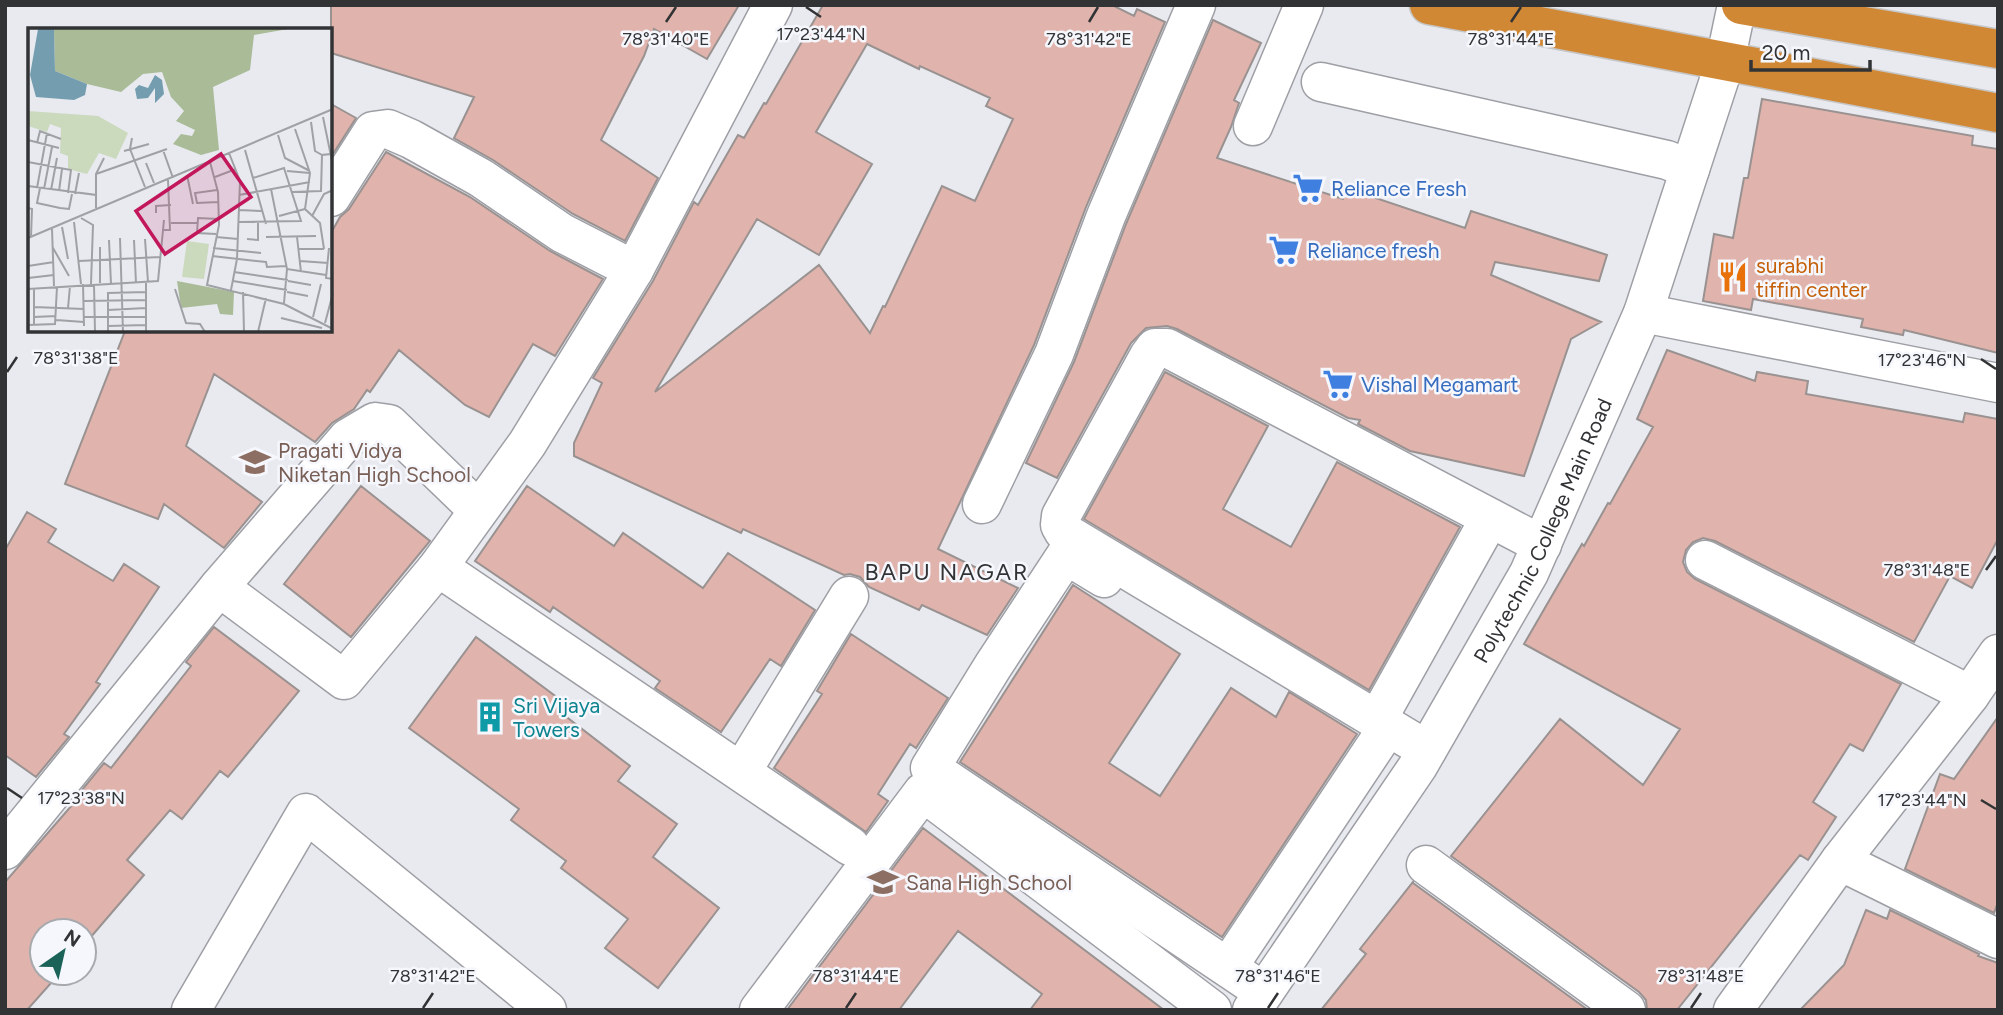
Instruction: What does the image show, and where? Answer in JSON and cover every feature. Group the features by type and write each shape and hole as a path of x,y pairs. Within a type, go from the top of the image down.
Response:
{"highway":[{"path":"1429,5 1998,113"},
{"path":"1739,5 1998,49"}],"street":[{"path":"219,587 344,680 438,567 527,444 634,270 773,5"},
{"path":"982,504 1054,354 1106,216 1196,5"},
{"path":"1253,126 1304,5"},
{"name":"Polytechnic College Main Road","path":"1258,1001 1422,758 1529,573 1643,313 1725,62 1739,5"},
{"path":"1321,82 1667,160 1690,169"},
{"path":"332,195 373,131 388,129 481,178 562,233 634,270"},
{"path":"1643,313 1998,383"},
{"path":"1377,731 1064,532 1060,525 1061,516 1155,348 1167,348 1542,545"},
{"path":"5,850 219,587 348,438 375,422 389,424 478,510"},
{"path":"1228,967 1377,731 1490,518"},
{"path":"1258,1001 1228,967 930,768 1066,555 1422,758"},
{"path":"1705,560 1970,695"},
{"path":"438,567 850,846"},
{"path":"742,771 849,596"},
{"path":"1733,1010 1840,861 1970,695 1998,654"},
{"path":"759,1010 923,792 1212,1010"},
{"path":"191,1010 306,813 547,1010"},
{"path":"1840,861 1998,939"},
{"path":"1426,865 1626,1010"}],"building":[{"path":"331,5 739,5 707,59 654,29 644,56 601,140 658,178 625,241 573,214 493,160 454,138 474,97 332,53"},
{"path":"823,5 1112,5 1134,16 1137,9 1165,22 1086,207 1034,345 938,549 1018,588 987,635 922,605 919,610 869,587 860,577 844,575 743,529 741,533 574,456 574,443 602,383 593,378 653,281 694,202 698,205 738,135 744,138 764,103 766,104","holes":["867,44 919,69 920,66 990,98 986,106 1013,119 975,201 942,186 870,333 819,265 655,392 757,219 819,255 872,164 816,132"]},
{"path":"1213,20 1261,43 1234,100 1239,103 1217,158 1343,199 1346,188 1465,228 1471,211 1607,255 1599,281 1495,262 1491,275 1601,322 1571,339 1524,476 1410,451 1358,424 1360,420 1348,418 1167,326 1146,328 1131,343 1057,478 1026,463 1074,362 1126,224"},
{"path":"1762,99 1973,136 1972,145 1998,149 1998,353 1904,330 1903,335 1861,327 1863,319 1753,299 1751,310 1703,301 1714,234 1733,238 1744,178 1748,178"},
{"path":"332,105 356,118 332,155"},
{"path":"386,152 470,197 550,251 603,279 555,356 533,344 489,417 465,405 399,350 370,392 367,390 354,409 332,423 315,442 214,374 186,446 262,502 224,548 164,504 158,519 65,484 125,332 332,332 332,231 340,217 349,209"},
{"path":"1667,350 1755,381 1757,372 1808,381 1806,394 1963,422 1965,413 1998,419 1998,539 1972,588 1950,576 1914,642 1715,541 1703,538 1693,542 1686,550 1683,562 1687,572 1695,579 1901,684 1863,751 1850,744 1813,802 1836,817 1808,860 1800,855 1677,1010 1647,1010 1646,1000 1639,992 1451,856 1560,719 1643,785 1680,729 1524,644 1582,544 1584,546 1608,503 1610,504 1653,427 1637,419"},
{"path":"1165,372 1268,426 1223,509 1291,547 1337,462 1460,527 1369,690 1084,519"},
{"path":"361,486 430,541 351,637 284,584"},
{"path":"527,486 614,546 623,533 703,588 728,553 815,610 781,666 770,659 721,732 655,688 660,681 553,607 550,612 475,561"},
{"path":"27,512 56,529 48,542 113,581 124,564 159,587 96,682 100,684 64,734 69,737 36,777 5,755 5,550"},
{"path":"1073,585 1180,654 1109,763 1160,796 1231,688 1276,717 1289,692 1357,734 1222,937 960,762"},
{"path":"214,627 299,691 228,777 220,771 182,819 170,810 127,860 144,875 98,929 98,917 28,917 28,987 48,987 27,1010 5,1010 5,882 73,804 104,763 111,768 191,666 186,662"},
{"path":"851,634 948,698 916,748 910,744 878,794 888,801 866,832 774,768 822,694 817,691"},
{"path":"476,637 570,707 564,715 630,766 618,781 677,824 653,857 719,908 658,988 605,948 628,919 561,868 566,861 511,820 519,809 409,728"},
{"path":"1998,717 1998,902 1994,913 1905,869 1940,774 1954,779"},
{"path":"923,828 1164,1010 1030,1010 1042,994 958,931 899,1010 787,1010"},
{"path":"1413,882 1588,1010 1321,1010 1366,954 1360,949"},
{"path":"1866,910 1887,919 1890,910 1979,954 1978,956 1998,963 1998,1010 1800,1010 1844,965"}],"place":[{"name":"Reliance Fresh","path":"1308,188"},
{"name":"Reliance fresh","path":"1284,250"},
{"name":"surabhi tiffin center","path":"1733,277"},
{"name":"Vishal Megamart","path":"1338,384"},
{"name":"Pragati Vidya Niketan High School","path":"255,462"},
{"name":"Sri Vijaya Towers","path":"490,717"},
{"name":"Sana High School","path":"883,882"}],"district":[{"name":"BAPU NAGAR","path":"947,572"}]}
